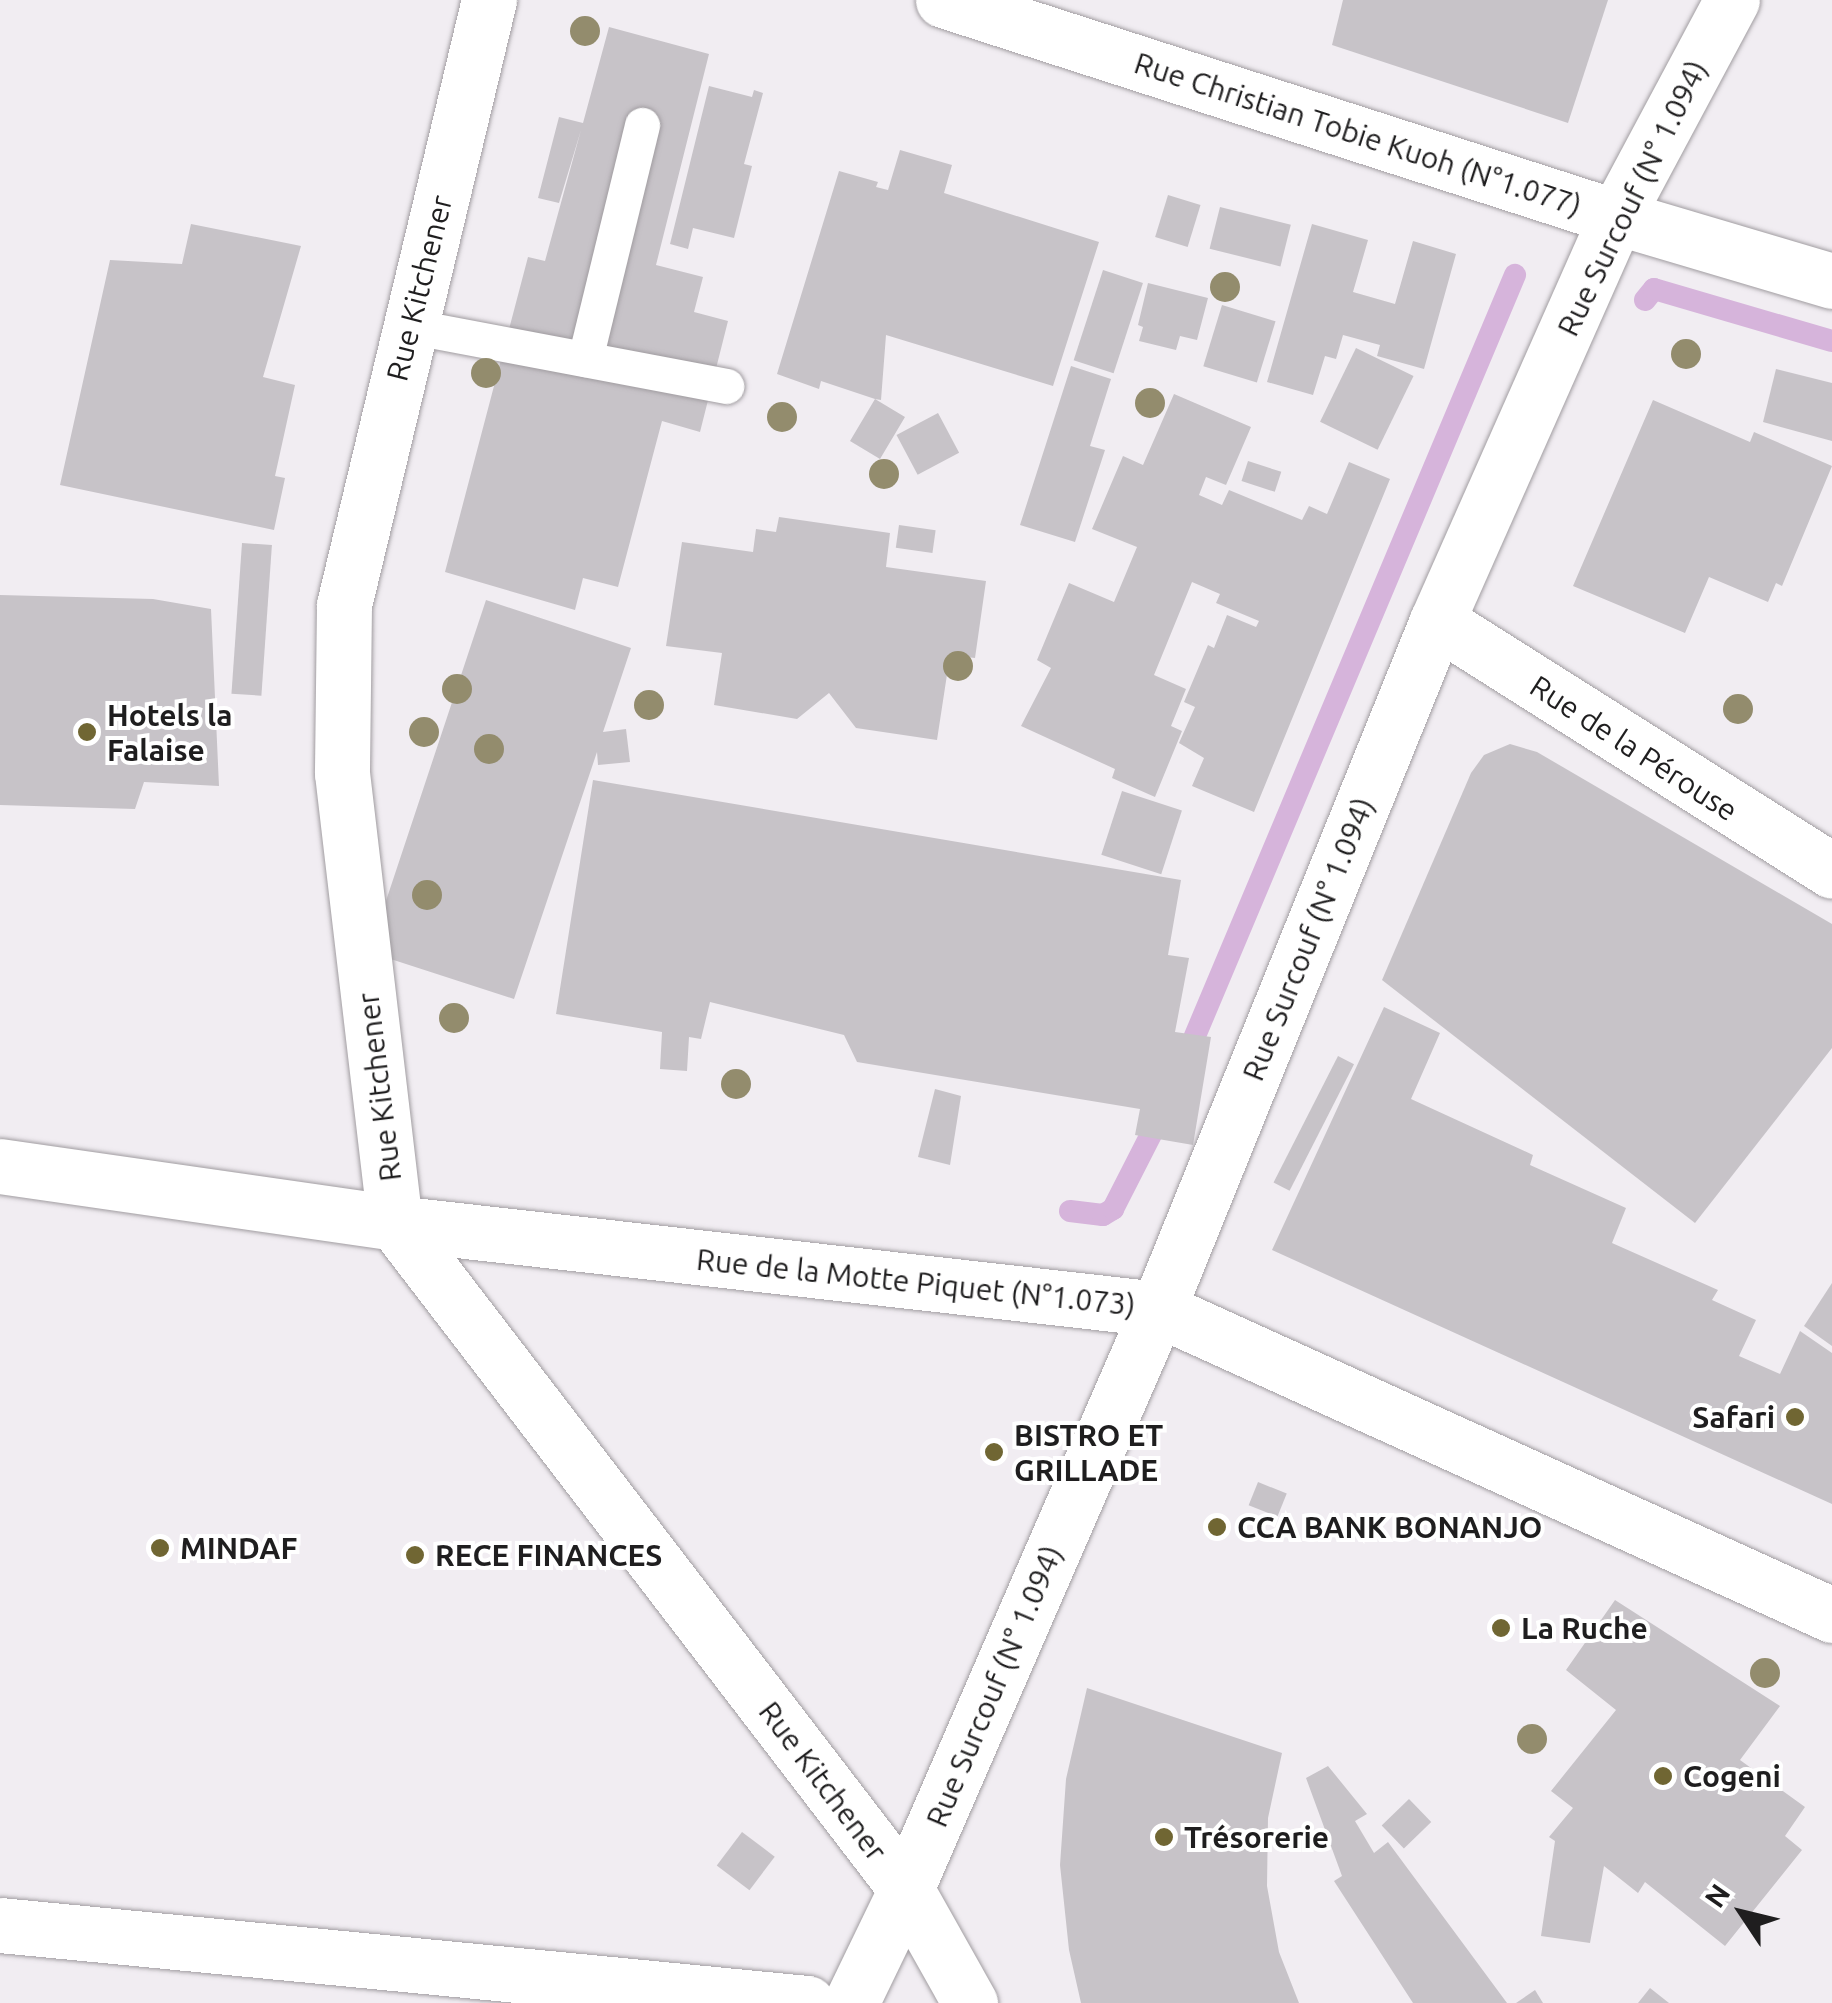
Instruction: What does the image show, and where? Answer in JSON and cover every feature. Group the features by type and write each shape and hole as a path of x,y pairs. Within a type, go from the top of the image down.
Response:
{"street":[{"name":"Rue Kitchener","path":"489,0 344,605 342,773 394,1222 906,1889 970,2003"},
{"name":"Rue Christian Tobie Kuoh (N°1.077)","path":"943,0 1616,217 1832,282"},
{"name":"Rue Surcouf (N° 1.094)","path":"851,2003 906,1889 1158,1309 1437,621 1616,217 1732,0"},
{"name":"Rue de la Pérouse","path":"1437,621 1832,871"},
{"name":"Rue de la Motte Piquet (N°1.073)","path":"0,1166 394,1222 1158,1309 1832,1616"},
{"path":"0,1925 807,2003"}],"lane":[{"path":"585,359 642,126"},
{"path":"409,326 726,386"}],"building":[{"path":"1343,0 1608,0 1568,123 1332,45"},
{"path":"609,27 709,54 656,265 703,277 694,312 728,321 700,432 662,421 618,587 583,578 575,610 445,572 528,257 545,261 581,130 559,203 538,198 559,117 583,123"},
{"path":"709,86 752,97 754,90 763,93 744,164 752,166 734,238 693,228 688,249 670,244"},
{"path":"900,150 952,165 944,193 1099,242 1053,386 886,335 881,400 821,381 819,389 777,374 839,171 878,182 876,187 888,190"},
{"path":"1168,195 1201,205 1188,247 1155,237"},
{"path":"1220,207 1291,225 1280,266 1210,249"},
{"path":"191,224 301,246 263,377 295,385 275,476 285,478 274,530 60,485 110,260 182,264"},
{"path":"1312,224 1368,240 1353,292 1395,304 1413,241 1456,254 1424,369 1377,356 1380,345 1343,335 1336,359 1325,356 1313,395 1267,382"},
{"path":"1103,270 1143,283 1114,373 1074,360"},
{"path":"1148,283 1208,298 1197,340 1180,336 1176,350 1139,341 1143,327 1138,325"},
{"path":"1222,305 1276,321 1257,383 1203,366"},
{"path":"1356,348 1414,376 1378,450 1320,422"},
{"path":"1071,366 1111,379 1090,446 1105,450 1075,542 1020,525"},
{"path":"1776,369 1832,383 1832,441 1763,422"},
{"path":"1174,394 1251,427 1226,485 1206,477 1199,495 1222,505 1229,490 1302,520 1309,506 1327,514 1349,462 1390,479 1254,812 1192,786 1204,758 1179,743 1195,707 1184,702 1208,645 1214,648 1227,615 1256,627 1259,621 1216,603 1220,594 1192,582 1154,675 1186,689 1171,726 1182,731 1155,797 1112,778 1115,769 1021,726 1051,668 1037,660 1069,583 1114,602 1137,547 1092,529 1123,456 1143,465"},
{"path":"875,399 905,417 880,459 850,441"},
{"path":"1653,400 1750,442 1754,432 1832,466 1782,586 1776,583 1768,602 1709,577 1685,633 1573,586"},
{"path":"938,413 959,453 918,475 897,435"},
{"path":"1248,461 1281,472 1275,492 1242,481"},
{"path":"779,517 890,533 886,567 986,581 975,658 950,655 937,740 856,728 829,693 797,719 714,705 722,653 666,646 682,542 753,552 756,529 776,532"},
{"path":"899,525 936,530 932,553 896,548"},
{"path":"242,543 272,545 261,696 231,694"},
{"path":"0,595 153,599 211,609 219,786 144,782 135,809 0,805"},
{"path":"486,600 631,648 603,732 626,729 630,762 598,765 597,752 514,999 369,952"},
{"path":"1510,744 1537,752 1832,924 1832,1048 1695,1223 1382,980 1471,773 1484,755"},
{"path":"593,780 1181,880 1168,955 1189,958 1175,1032 1211,1037 1193,1145 1135,1135 1140,1109 857,1062 844,1035 710,1002 701,1039 689,1037 687,1071 660,1069 662,1032 556,1014"},
{"path":"1122,791 1182,810 1161,874 1101,855"},
{"path":"1384,1007 1440,1033 1411,1099 1533,1155 1530,1165 1626,1208 1612,1243 1718,1290 1712,1300 1756,1320 1739,1356 1780,1374 1800,1331 1832,1353 1832,1504 1272,1250"},
{"path":"1338,1056 1354,1064 1290,1191 1274,1183"},
{"path":"935,1089 961,1096 950,1165 918,1157"},
{"path":"1832,1283 1832,1346 1804,1326"},
{"path":"1258,1482 1287,1494 1277,1517 1249,1505"},
{"name":"Cogeni","path":"1615,1600 1780,1706 1740,1760 1805,1807 1785,1836 1802,1850 1725,1946 1645,1882 1638,1893 1604,1866 1590,1943 1541,1936 1555,1841 1549,1837 1573,1808 1551,1791 1616,1710 1566,1670"},
{"name":"Trésorerie","path":"1087,1688 1282,1753 1268,1818 1267,1886 1279,1952 1299,2003 1081,2003 1069,1950 1060,1865 1066,1779"},
{"path":"1328,1766 1367,1814 1355,1821 1374,1853 1388,1842 1507,2003 1413,2003 1334,1881 1342,1876 1306,1778"},
{"path":"1409,1799 1431,1822 1404,1848 1382,1825"},
{"path":"742,1832 775,1857 749,1890 717,1866"},
{"path":"1650,1988 1669,2003 1638,2003"},
{"path":"1535,1990 1543,2003 1516,2003"}],"waterway":[{"path":"1184,1062 1515,275"},
{"path":"1645,300 1654,289 1832,341"},
{"path":"1070,1211 1103,1215 1113,1209 1164,1109"}],"place":[{"name":"Hotels la Falaise","path":"87,732"},
{"name":"Safari","path":"1795,1417"},
{"name":"BISTRO ET GRILLADE","path":"994,1452"},
{"name":"CCA BANK BONANJO","path":"1217,1527"},
{"name":"MINDAF","path":"160,1548"},
{"name":"RECE FINANCES","path":"415,1555"},
{"name":"La Ruche","path":"1501,1628"},
{"name":"Cogeni","path":"1663,1776"},
{"name":"Trésorerie","path":"1164,1837"}]}
